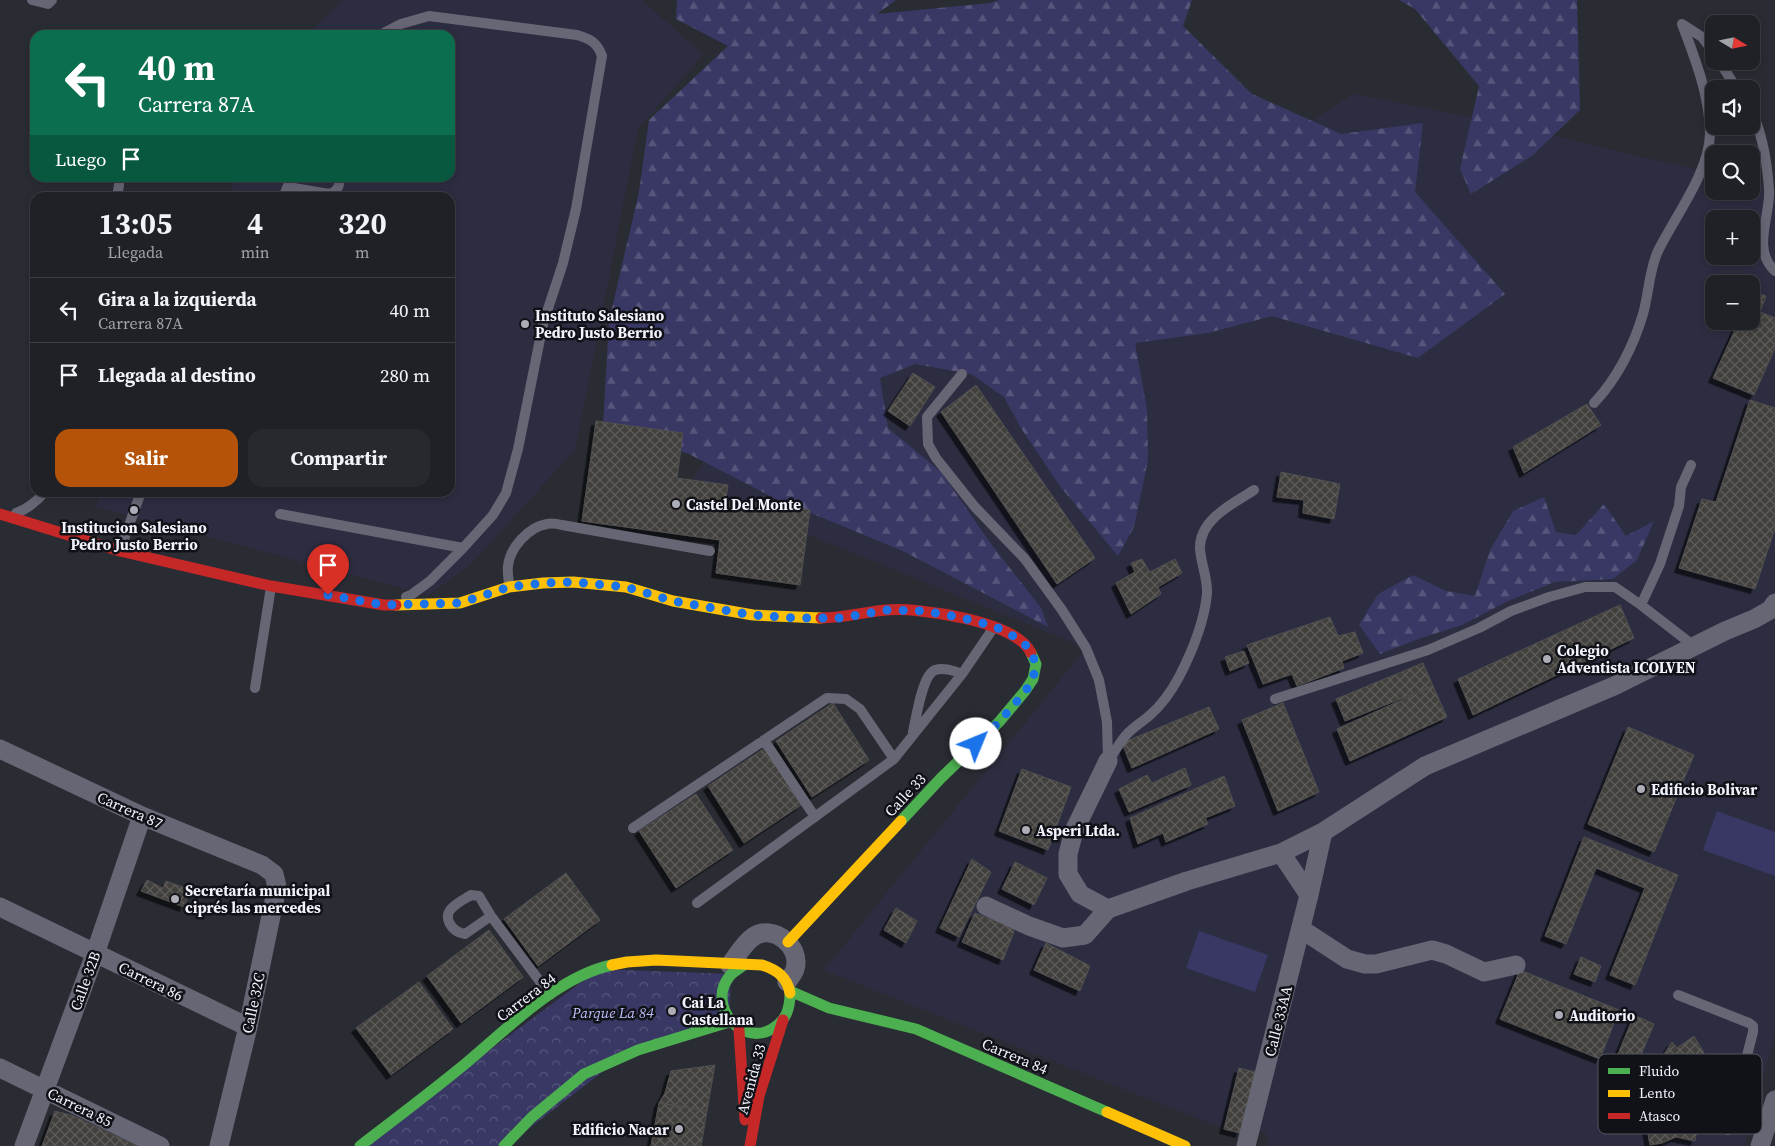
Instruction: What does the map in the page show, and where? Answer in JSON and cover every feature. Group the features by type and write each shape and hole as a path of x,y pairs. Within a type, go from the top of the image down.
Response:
{"street":[{"path":"2,521 271,586 384,605 460,603 509,587 573,582 626,587 673,601 752,615 796,618 841,618 887,610 924,611 994,626"},
{"path":"986,906 1029,926 1063,938 1085,935 1108,909 1187,881 1281,853 1323,832 1425,766 1614,686 1724,631 1773,610"},
{"name":"Calle 33","path":"788,942 941,778 999,722 1033,679 1036,664 1029,648 1017,638 994,626"},
{"name":"Carrera 87","path":"0,749 142,816 262,865"},
{"path":"1108,761 1074,831 1068,854 1068,874 1080,894 1108,909"},
{"name":"Calle 32B","path":"24,1146 95,954 142,816"},
{"name":"Calle 33AA","path":"1246,1146 1301,929 1323,832"},
{"path":"1281,853 1309,895"},
{"name":"Calle 32C","path":"220,1146 248,1027 277,886 274,874 262,865"},
{"name":"Carrera 86","path":"0,907 248,1027"},
{"path":"1301,929 1347,959 1365,964 1376,964 1432,950 1446,954 1484,972 1516,965"},
{"path":"737,965 759,964 773,968 781,974 788,987 791,1001 786,1015 776,1027 768,1032 758,1034 739,1030 729,1022 721,1006 722,990 752,937 760,934 775,934 788,942 796,960 795,969 788,987"},
{"name":"Carrera 84","path":"360,1146 550,995 578,978 606,966 626,962 682,962 737,965"},
{"name":"Carrera 84","path":"788,987 829,1008 916,1029 1185,1146"},
{"name":"Carrera 84","path":"786,1015 829,1008"},
{"name":"Avenida 33","path":"749,1146 759,1096 786,1015"},
{"path":"504,1146 532,1117 584,1074 638,1050 729,1022"},
{"name":"Avenida 33","path":"739,1030 749,1146"},
{"name":"Carrera 85","path":"0,1068 160,1146"},
{"path":"1760,1146 1775,1100"}],"lane":[{"path":"32,0 48,4 52,0"},
{"path":"384,605 411,596 430,581 493,514 506,493 518,449 543,324 563,263 576,209 602,56 598,46 591,40 576,35 429,16 401,24 390,30"},
{"path":"1594,403 1615,375 1630,348 1643,314 1657,253 1704,164 1710,135 1707,103 1694,56 1682,24 1705,41"},
{"path":"1760,134 1764,144 1770,191 1762,244 1770,266 1775,271"},
{"path":"290,182 322,192"},
{"path":"962,374 927,418 928,444 936,458 975,507 1025,559 1062,610 1086,648 1100,688 1107,722 1108,761"},
{"path":"1641,605 1660,564 1679,506 1681,487 1691,465"},
{"path":"1108,761 1126,735 1149,716 1168,695 1179,676 1196,637 1204,614 1207,592 1205,570 1200,549 1202,536 1211,520 1254,490"},
{"path":"2,521 24,510 40,497"},
{"path":"120,550 139,497"},
{"path":"280,514 463,548"},
{"path":"509,587 508,566 514,548 536,528 547,524 710,551"},
{"path":"254,688 271,586"},
{"path":"1275,699 1428,650 1479,628 1511,611 1549,597 1585,587 1615,586 1694,646"},
{"path":"697,902 894,759 962,674 994,626"},
{"path":"912,736 927,676 934,670 946,669 962,674"},
{"path":"633,828 827,698 846,699 860,709 894,759"},
{"path":"764,740 815,817"},
{"path":"491,916 550,995"},
{"path":"1678,994 1749,1022 1753,1026 1753,1032 1747,1054"},
{"path":"1762,1119 1768,1121"}],"shaded area":[{"name":"Instituto Salesiano Pedro Justo Berrio","path":"343,0 642,0 703,55 638,129 575,450 469,566 428,595 96,507 99,497 455,497 455,192 231,192 234,182 455,182 455,30 312,30"},
{"path":"1354,94 1504,124 1705,172 1705,200 1760,200 1760,185 1775,189 1775,1035 1762,1082 1762,1054 1598,1054 1598,1134 1747,1134 1744,1146 1269,1146 1265,1132 1242,1126 1240,1133 1224,1129 824,970 1086,648 689,486 758,366 1257,154"}],"green space":[{"path":"677,0 896,0 877,14 990,3 999,0 1192,0 1183,26 1252,94 1341,134 1423,123 1415,192 1505,294 1418,358 1272,316 1208,333 1135,343 1147,409 1148,460 1134,527 1118,556 1059,485 1021,428 1004,397 971,374 915,364 880,378 888,428 941,472 991,544 1041,608 1048,627 903,551 772,497 689,454 603,425 609,321 639,192 649,120 728,46 676,19"},
{"path":"1399,0 1577,0 1580,110 1533,155 1471,194 1460,169 1479,86 1415,9"},
{"path":"1544,497 1556,532 1576,535 1604,504 1626,536 1654,521 1637,560 1613,579 1555,582 1508,601 1462,625 1380,654 1359,625 1378,594 1413,575 1446,591 1475,596 1490,550 1513,511"},
{"path":"1717,811 1775,832 1775,876 1703,850"},
{"path":"1199,931 1268,955 1255,992 1186,968"},
{"name":"Parque La 84","path":"599,969 731,974 729,1022 623,1056 506,1146 360,1146"}],"building":[{"path":"1760,294 1766,296 1760,312"},
{"path":"1760,312 1775,318 1775,348 1754,395 1713,378 1735,330 1760,330"},
{"path":"913,373 935,387 910,426 888,411"},
{"path":"976,385 1095,558 1057,584 941,412"},
{"path":"1750,400 1775,408 1775,528 1755,589 1679,568 1702,499 1716,502"},
{"path":"1587,404 1601,425 1524,473 1513,447"},
{"name":"Castel Del Monte","path":"596,421 683,433 677,478 728,485 726,498 810,510 800,585 716,573 720,540 582,521"},
{"path":"1281,472 1340,484 1334,519 1303,513 1304,500 1277,497"},
{"path":"1142,559 1150,572 1175,559 1182,573 1158,587 1161,594 1131,614 1116,583 1135,572 1131,563"},
{"name":"Colegio Adventista ICOLVEN","path":"1620,605 1634,638 1473,715 1458,679"},
{"path":"1330,617 1338,636 1355,632 1363,653 1342,661 1344,668 1297,686 1292,674 1263,684 1247,645"},
{"path":"1244,651 1249,663 1230,671 1225,657"},
{"path":"1423,663 1433,686 1345,721 1336,699"},
{"path":"1433,686 1447,717 1350,761 1337,729"},
{"path":"833,703 869,760 812,797 776,741"},
{"path":"1283,703 1319,792 1278,811 1242,720"},
{"path":"1209,707 1219,729 1132,768 1122,743"},
{"name":"Edificio Bolivar","path":"1628,727 1694,755 1654,852 1588,824"},
{"path":"765,748 801,805 744,843 708,786"},
{"path":"1185,768 1191,785 1129,812 1119,789 1147,775 1152,783"},
{"path":"1022,769 1071,787 1048,850 999,831"},
{"path":"1224,776 1235,806 1205,818 1208,824 1166,842 1163,833 1138,844 1130,818"},
{"path":"696,794 733,850 676,888 639,831"},
{"path":"1584,837 1678,875 1635,985 1610,975 1645,888 1596,868 1566,944 1545,936"},
{"path":"972,859 991,872 959,937 940,928"},
{"path":"1015,862 1047,878 1034,905 1002,889"},
{"path":"566,873 600,920 538,966 504,919"},
{"name":"Secretaría municipal ciprés las mercedes","path":"147,880 163,888 166,881 191,890 184,907 141,891"},
{"path":"896,908 917,921 906,943 884,930"},
{"path":"975,913 1015,929 1003,960 962,942"},
{"path":"489,930 523,977 461,1023 427,976"},
{"path":"1046,943 1090,966 1080,991 1034,970"},
{"path":"1581,957 1601,966 1595,982 1574,974"},
{"name":"Auditorio","path":"1520,970 1619,1010 1602,1054 1598,1054 1598,1058 1500,1019"},
{"path":"419,982 453,1029 391,1075 356,1028"},
{"path":"1634,1015 1654,1024 1641,1054 1618,1054"},
{"path":"1694,1036 1704,1054 1664,1054 1672,1042 1677,1048"},
{"path":"715,1065 707,1111 659,1103 665,1093 671,1071"},
{"path":"1239,1068 1255,1072 1240,1133 1224,1129"},
{"name":"Edificio Nacar","path":"659,1103 707,1111 701,1146 651,1146"},
{"path":"55,1111 74,1116 137,1146 42,1146"},
{"path":"1648,1134 1696,1134 1695,1141 1676,1137 1662,1143 1650,1145"}],"traffic: fast":[{"path":"901,821 941,778 999,722 1025,691 1033,679 1036,664 1031,653"},
{"path":"360,1146 553,992 572,980 612,965"},
{"path":"744,965 729,977 723,988 722,999 725,1011 739,1028 749,1032 760,1033 777,1026 786,1014 790,993"},
{"path":"790,991 829,1008 916,1029 1107,1112"},
{"path":"504,1146 532,1117 584,1074 638,1050 729,1022"}],"traffic: slow":[{"path":"396,605 460,603 509,587 573,582 626,587 673,601 753,615 821,618"},
{"path":"788,942 901,821"},
{"path":"612,965 656,960 762,965 781,975 789,987 790,993"},
{"path":"1107,1112 1185,1146"}],"traffic: jam":[{"path":"0,514 120,551 271,586 384,605 396,605"},
{"path":"821,618 886,610 942,614 965,618 1007,632 1022,642 1031,653"},
{"path":"750,1146 759,1096 783,1020"},
{"path":"739,1030 745,1120"}],"place":[{"name":"Instituto Salesiano Pedro Justo Berrio","path":"525,324"},
{"name":"Castel Del Monte","path":"676,504"},
{"name":"Institucion Salesiano Pedro Justo Berrio","path":"134,510"},
{"name":"Colegio Adventista ICOLVEN","path":"1547,659"},
{"name":"Edificio Bolivar","path":"1641,789"},
{"name":"Asperi Ltda.","path":"1026,830"},
{"name":"Secretaría municipal ciprés las mercedes","path":"175,899"},
{"name":"Cai La Castellana","path":"672,1011"},
{"name":"Auditorio","path":"1559,1015"},
{"name":"Edificio Nacar","path":"679,1129"}],"route":[{"path":"328,595 384,605 460,603 509,587 573,582 626,587 673,601 752,615 796,618 841,618 887,610 924,611 958,617 994,626 1017,638 1029,648 1036,664 1033,679 1025,692 999,722 976,744"}]}
